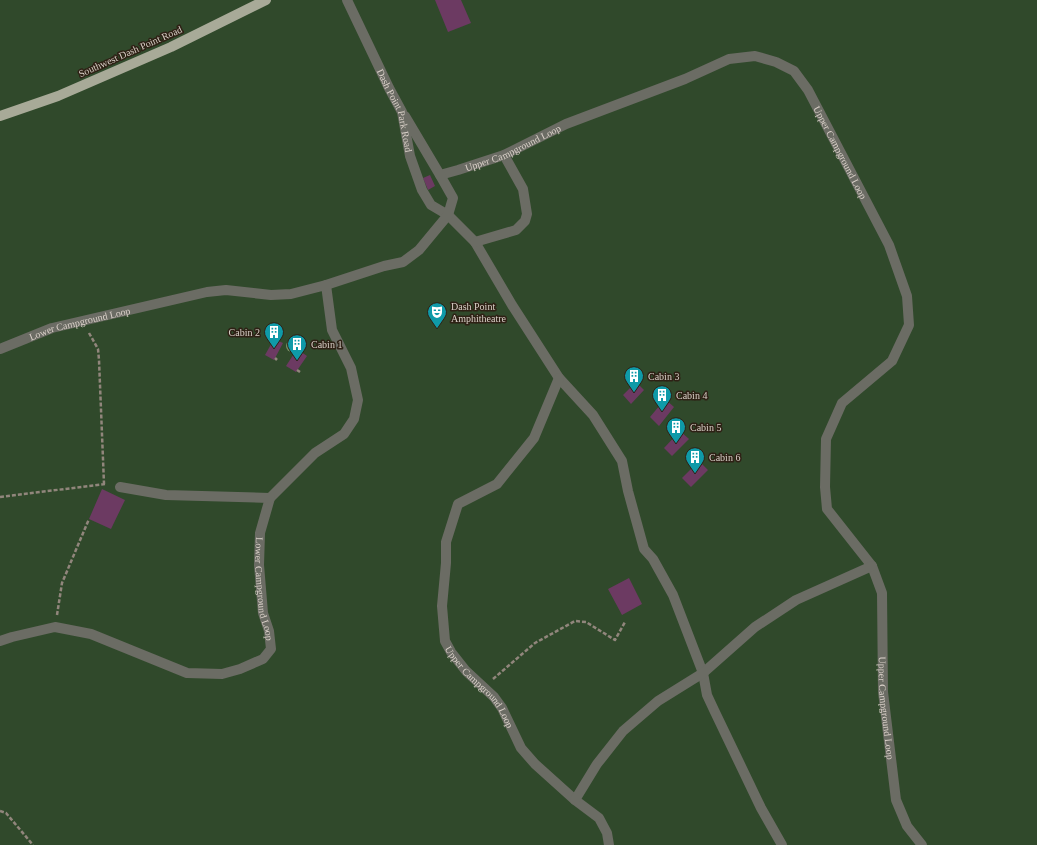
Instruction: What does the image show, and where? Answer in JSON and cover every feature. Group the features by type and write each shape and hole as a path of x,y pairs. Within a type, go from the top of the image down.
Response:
{"main road":[{"name":"Southwest Dash Point Road","path":"0,116 58,96 171,47 266,0"}],"lane":[{"name":"Dash Point Park Road","path":"347,0 402,112 410,156 422,190 431,205 448,215"},
{"name":"Upper Campground Loop","path":"440,175 504,155 566,124 685,79 729,59 755,56 776,62 794,71 808,90 889,245 907,296 909,325 892,361 842,403 826,439 825,487 827,509 872,566 882,594 883,692 896,800 907,826 922,845"},
{"path":"402,112 453,198 448,215 475,242 512,306 559,378 592,415 622,460 628,491 644,550 653,559 673,595 703,673 707,695 761,808 782,845"},
{"path":"475,242 516,230 525,221 527,214 523,189 504,155"},
{"name":"Lower Campground Loop","path":"0,349 52,328 207,292 226,290 271,295 291,294 326,285 384,266 403,262 419,250 448,215"},
{"name":"Lower Campground Loop","path":"0,641 55,627 91,634 187,673 222,674 240,669 263,659 271,649 269,630 263,613 259,565 260,533 270,498 315,453 344,434 354,419 358,400 351,368 332,330 326,285"},
{"name":"Upper Campground Loop","path":"559,378 534,438 497,484 458,504 446,542 446,563 442,606 445,641 451,652 466,671 494,697 502,708 521,748 535,764 575,800 599,818 607,833 609,845"},
{"path":"120,487 166,496 270,498"},
{"path":"575,800 597,764 623,731 658,701 703,673 755,627 796,600 872,566"}],"path":[{"path":"83,321 98,349 100,360 104,484"},
{"path":"0,497 104,484 120,487"},
{"path":"55,627 62,583 88,519"},
{"path":"484,687 535,643 575,621 586,622 616,640 625,622"},
{"path":"0,811 6,813 33,845"}],"green space":[{"path":"0,0 1037,0 1037,845 0,845"}],"building":[{"path":"435,0 461,0 471,23 448,32"},
{"path":"430,175 435,186 428,190 423,178"},
{"name":"Cabin 2","path":"274,339 283,343 274,360 265,355"},
{"name":"Cabin 1","path":"297,349 307,356 296,372 286,366"},
{"name":"Cabin 3","path":"636,382 644,390 631,404 623,395"},
{"name":"Cabin 4","path":"665,399 674,407 659,426 650,417"},
{"name":"Cabin 5","path":"680,431 689,439 672,456 664,448"},
{"name":"Cabin 6","path":"699,461 708,470 691,487 682,478"},
{"path":"102,489 125,500 111,529 89,519"},
{"path":"629,578 642,604 622,615 608,589"}],"place":[{"name":"Dash Point Amphitheatre","path":"437,329"},
{"name":"Cabin 2","path":"274,349"},
{"name":"Cabin 1","path":"297,361"},
{"name":"Cabin 3","path":"634,393"},
{"name":"Cabin 4","path":"662,412"},
{"name":"Cabin 5","path":"676,444"},
{"name":"Cabin 6","path":"695,474"}]}
